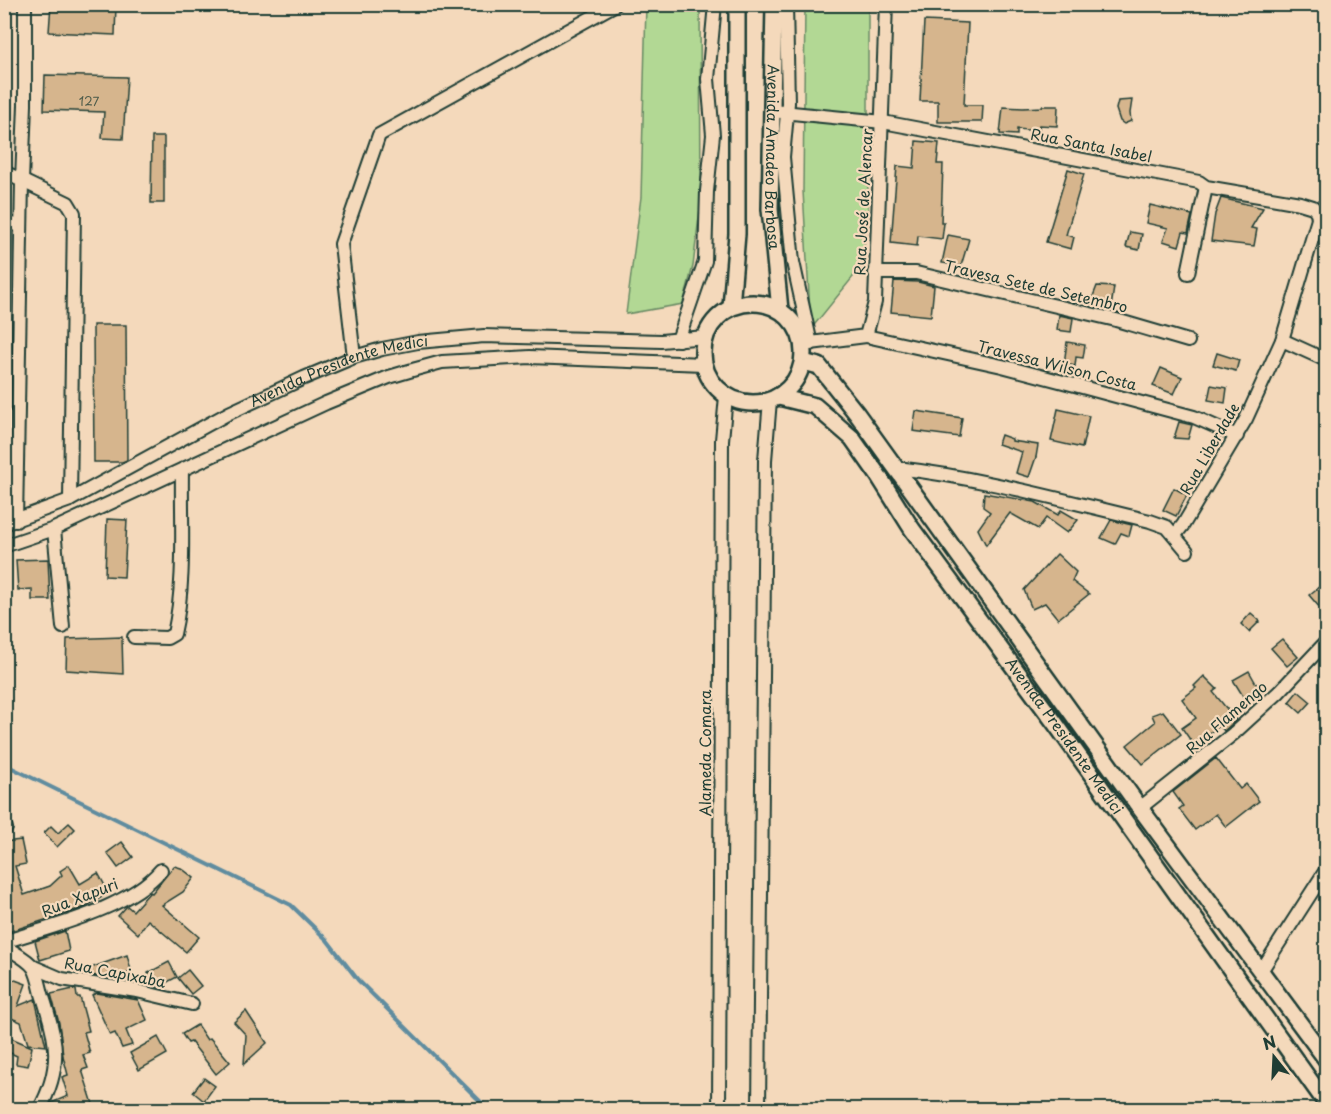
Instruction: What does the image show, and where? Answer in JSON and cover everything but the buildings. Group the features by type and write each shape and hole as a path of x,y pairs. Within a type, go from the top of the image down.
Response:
{"main road":[{"path":"731,307 738,234 736,4"},
{"name":"Avenida Amadeo Barbosa","path":"774,4 780,112 770,209 780,310"},
{"path":"747,303 765,304 780,310 793,322 807,344 797,378 774,399 755,404 740,402 726,396 707,376 703,364 702,350 705,337 715,320 731,307 747,303"},
{"name":"Avenida Presidente Medici","path":"803,362 819,366 830,378 1140,808 1326,1059"},
{"name":"Avenida Presidente Medici","path":"774,399 816,406 852,438 912,529 1055,723 1326,1103"}],"street":[{"path":"10,522 18,398 25,4"},
{"path":"354,357 341,244 379,135 616,4"},
{"path":"678,340 705,261 707,191 713,135 708,79 715,4"},
{"path":"786,4 780,112 793,262 807,344 866,336"},
{"name":"Rua José de Alencar","path":"866,336 875,302 886,4"},
{"name":"Rua Santa Isabel","path":"780,112 883,122 1199,182 1206,187"},
{"path":"4,172 68,203 74,213 70,500"},
{"path":"1188,273 1206,187"},
{"name":"Rua Liberdade","path":"1174,535 1183,525 1237,436 1282,340 1318,219 1313,207 1300,203 1206,187"},
{"path":"4,222 21,226"},
{"name":"Travesa Sete de Setembro","path":"875,273 916,273 1116,320 1188,341"},
{"name":"Travessa Wilson Costa","path":"866,336 1002,366 1194,417 1237,436"},
{"name":"Avenida Presidente Medici","path":"10,522 70,500 229,413 354,357 418,342 475,337 678,340 705,337"},
{"path":"1282,340 1326,360"},
{"name":"Avenida Presidente Medici","path":"4,546 54,529 355,390 389,377 442,362 476,358 530,357 703,364"},
{"name":"Alameda Comara","path":"719,1110 722,440 726,396"},
{"path":"4,398 18,398"},
{"path":"759,1110 765,460 774,399"},
{"path":"897,468 950,474 1150,521 1167,527 1187,551"},
{"path":"134,637 167,638 174,634 180,573 182,470"},
{"path":"54,529 63,627"},
{"name":"Rua Flamengo","path":"1140,808 1233,734 1279,692 1326,642"},
{"name":"Rua Xapuri","path":"4,944 103,908 145,886 160,870"},
{"path":"1261,971 1326,870"},
{"name":"Rua Capixaba","path":"4,944 34,967 62,980 137,991 192,1004"},
{"path":"34,967 50,1018 56,1047 56,1066 48,1093 39,1110"}],"green space":[{"path":"646,5 700,5 701,200 693,266 683,304 626,314 641,197"},
{"path":"805,5 868,5 868,217 861,267 811,329 803,191"}],"waterway":[{"path":"4,764 291,905 327,940 358,980 489,1110"}]}
